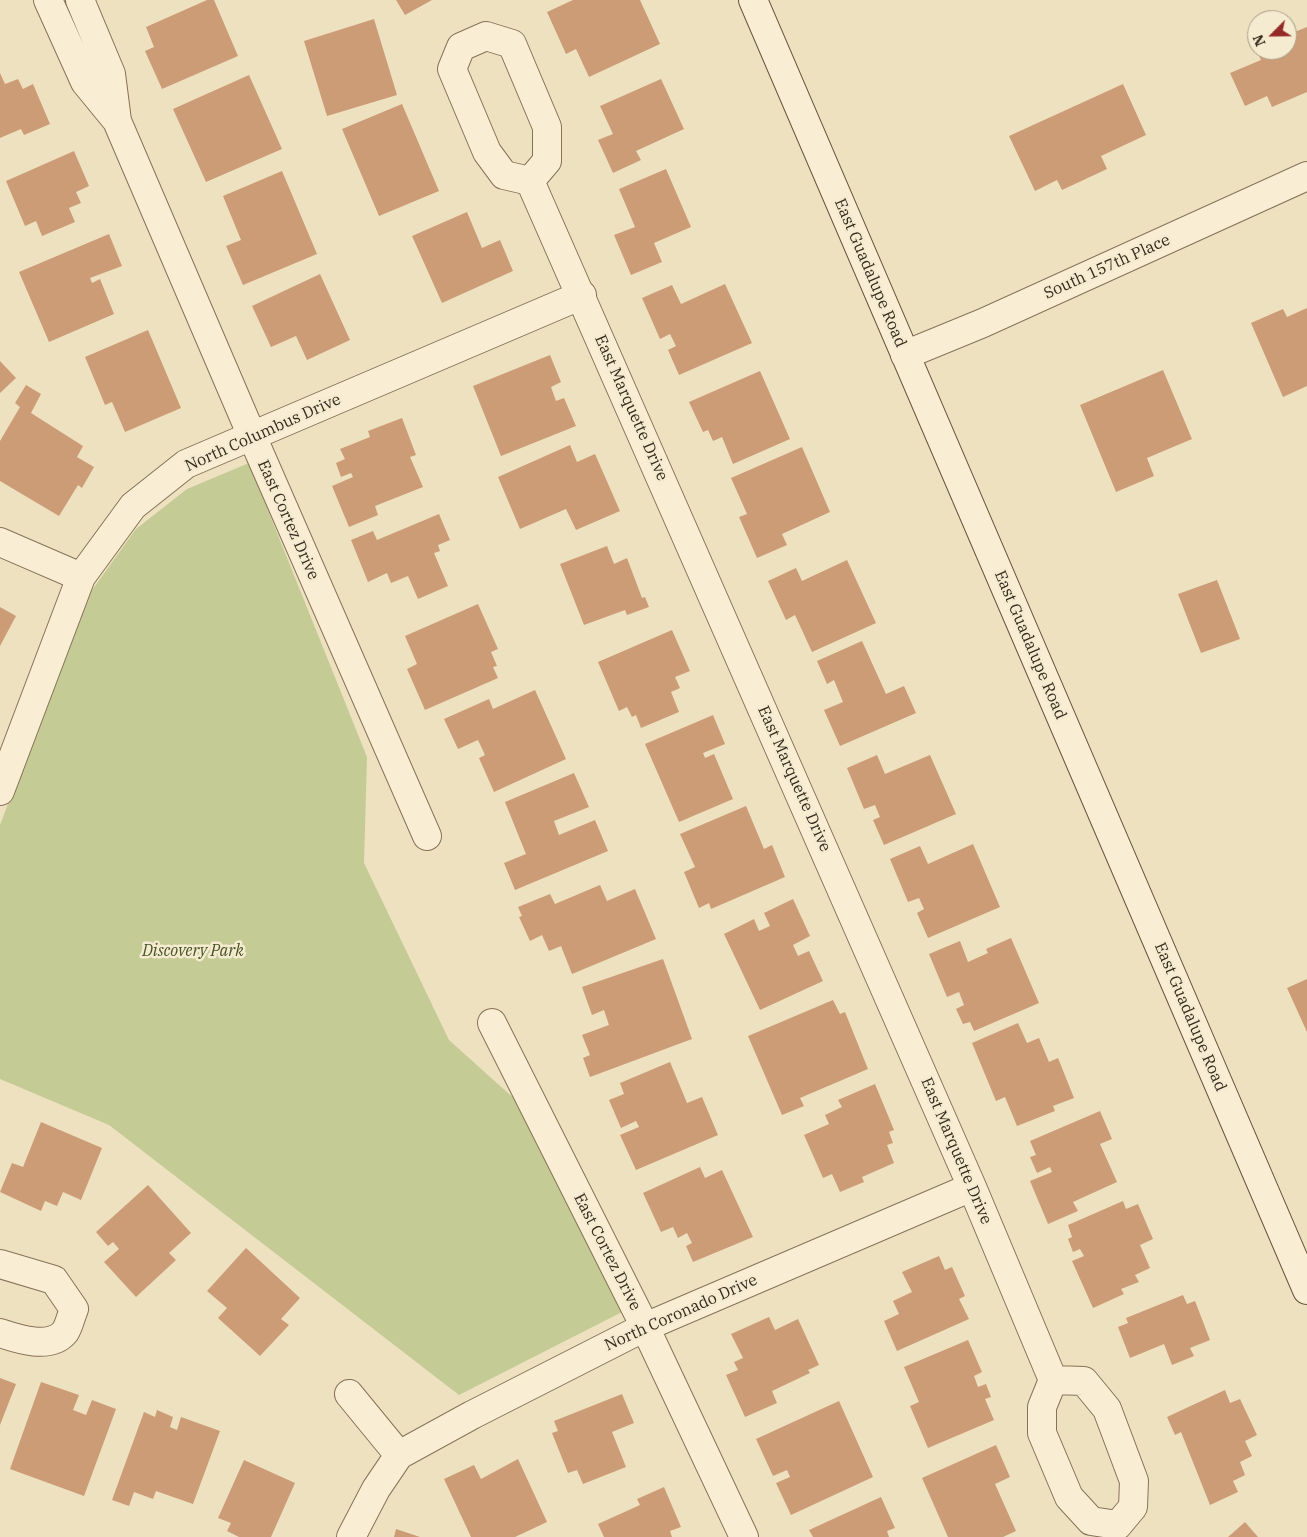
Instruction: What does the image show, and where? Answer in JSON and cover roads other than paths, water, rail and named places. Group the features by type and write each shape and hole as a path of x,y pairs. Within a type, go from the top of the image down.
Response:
{"street":[{"name":"East Cortez Drive","path":"48,0 85,82 117,120"},
{"name":"East Cortez Drive","path":"80,0 111,74 117,120 252,436 427,836"},
{"name":"East Guadalupe Road","path":"753,0 1307,1290"},
{"path":"486,36 512,44 547,126 547,161 530,181 504,175 487,152 452,70 461,47 486,36"},
{"name":"South 157th Place","path":"905,355 983,323 1307,176"},
{"name":"East Marquette Drive","path":"530,181 582,295 972,1187 1053,1380"},
{"name":"North Columbus Drive","path":"0,791 81,577 133,506 186,464 582,295"},
{"path":"0,542 81,577"},
{"name":"East Cortez Drive","path":"492,1023 645,1327 744,1537"},
{"name":"North Coronado Drive","path":"350,1537 376,1489 399,1455 472,1414 645,1327 972,1187"},
{"path":"0,1264 54,1280 74,1309 65,1332 50,1342 20,1340 0,1333"},
{"path":"1053,1380 1084,1382 1107,1409 1134,1481 1134,1507 1118,1524 1091,1521 1069,1497 1042,1433 1042,1407 1053,1380"},
{"path":"349,1394 399,1455"}],"park label":[{"name":"Discovery Park","path":"193,951"}]}
